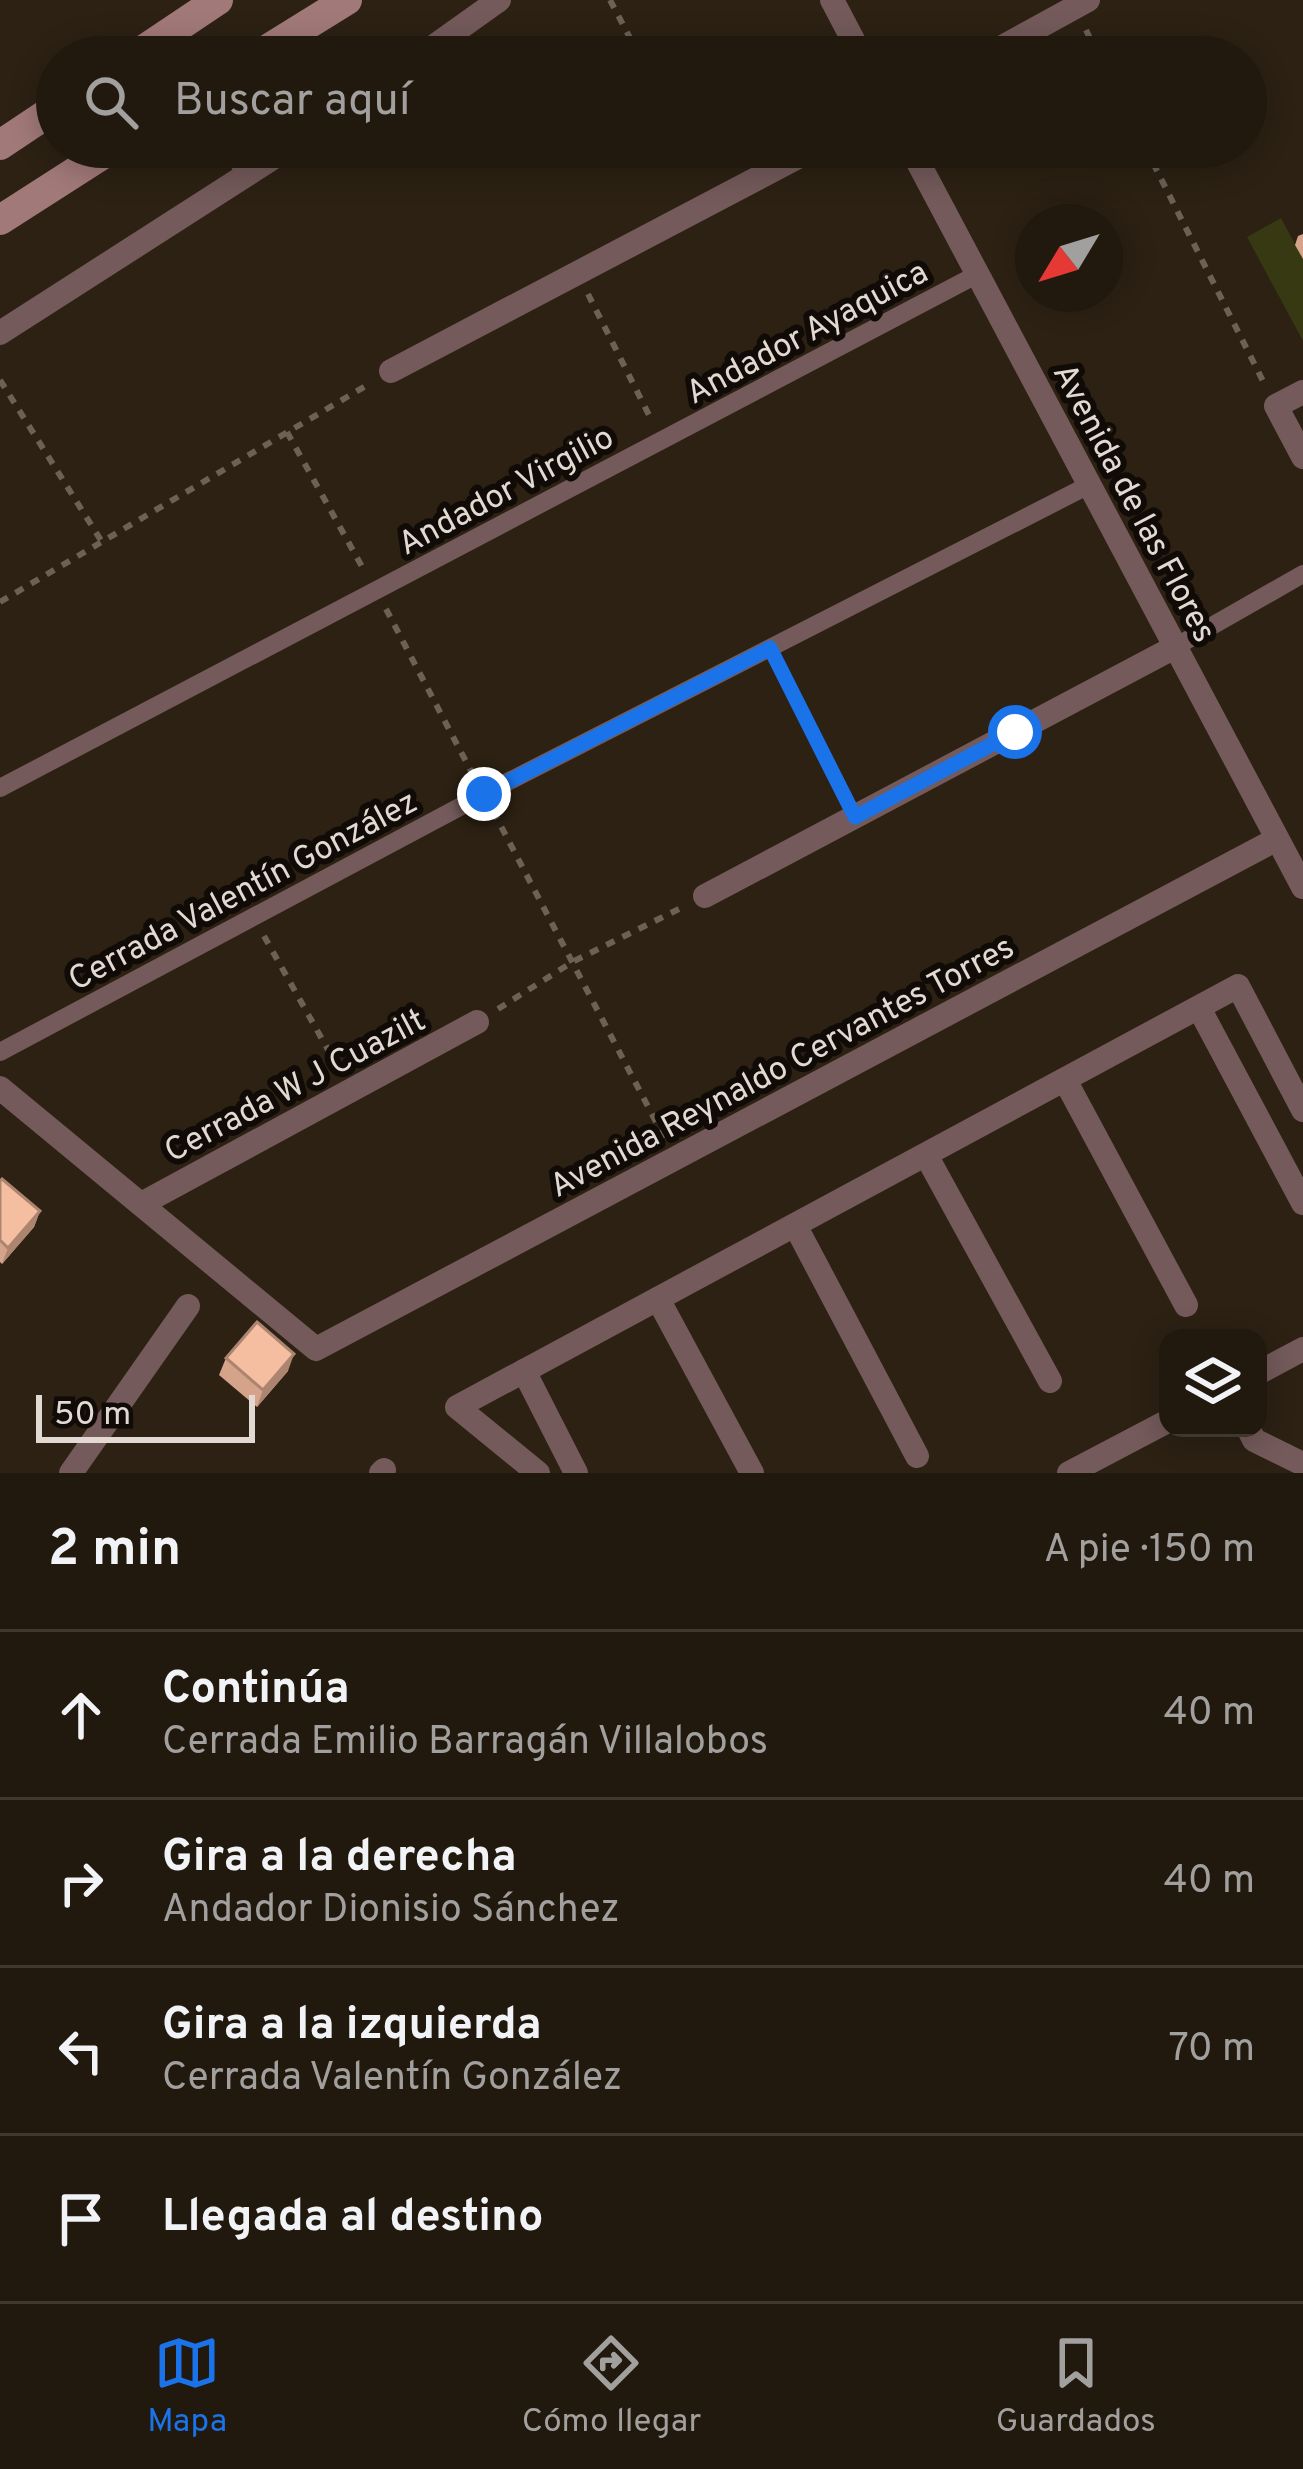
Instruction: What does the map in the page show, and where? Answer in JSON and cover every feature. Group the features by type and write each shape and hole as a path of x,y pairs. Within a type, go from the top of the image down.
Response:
{"main road":[{"path":"164,36 218,0"},
{"path":"289,36 346,0"},
{"path":"0,145 36,121"},
{"path":"0,220 80,168"}],"street":[{"path":"448,36 499,0"},
{"path":"832,0 851,36"},
{"path":"1022,36 1088,0"},
{"path":"246,168 249,173"},
{"path":"0,333 257,168"},
{"path":"391,371 777,168"},
{"name":"Avenida de las Flores","path":"921,168 1303,887"},
{"name":"Andador Ayaquica","path":"662,441 978,274"},
{"path":"1303,392 1276,406 1303,457"},
{"name":"Andador Virgilio","path":"0,788 662,441"},
{"name":"Cerrada Valentín González","path":"0,1052 1089,485"},
{"path":"705,896 1303,574"},
{"name":"Avenida Reynaldo Cervantes Torres","path":"142,1203 316,1349 1277,839"},
{"path":"538,1473 458,1407 1238,986 1303,1110"},
{"path":"1198,1008 1303,1203"},
{"name":"Cerrada W J Cuazilt","path":"142,1203 477,1022"},
{"path":"1065,1080 1186,1305"},
{"path":"0,1088 142,1203"},
{"path":"926,1155 1051,1381"},
{"path":"795,1225 917,1456"},
{"path":"658,1299 752,1473"},
{"path":"71,1473 188,1306"},
{"path":"1267,1368 1303,1349"},
{"path":"524,1371 576,1473"},
{"path":"1069,1473 1096,1467 1159,1426"},
{"path":"1252,1437 1303,1464"}],"path":[{"path":"610,0 629,36"},
{"path":"1156,168 1276,406"},
{"path":"577,273 662,441"},
{"path":"0,602 391,371"},
{"path":"0,380 102,542"},
{"path":"770,648 855,817"},
{"path":"477,1022 574,961 705,896"},
{"path":"254,917 351,1090"}],"green space":[{"path":"1281,218 1303,259 1303,341 1247,237"}],"building":[{"path":"2,1179 40,1211 8,1248 0,1240"},
{"path":"257,1322 294,1354 263,1390 226,1358"}],"route":[{"path":"484,794 770,648 855,817 1015,732"}]}
